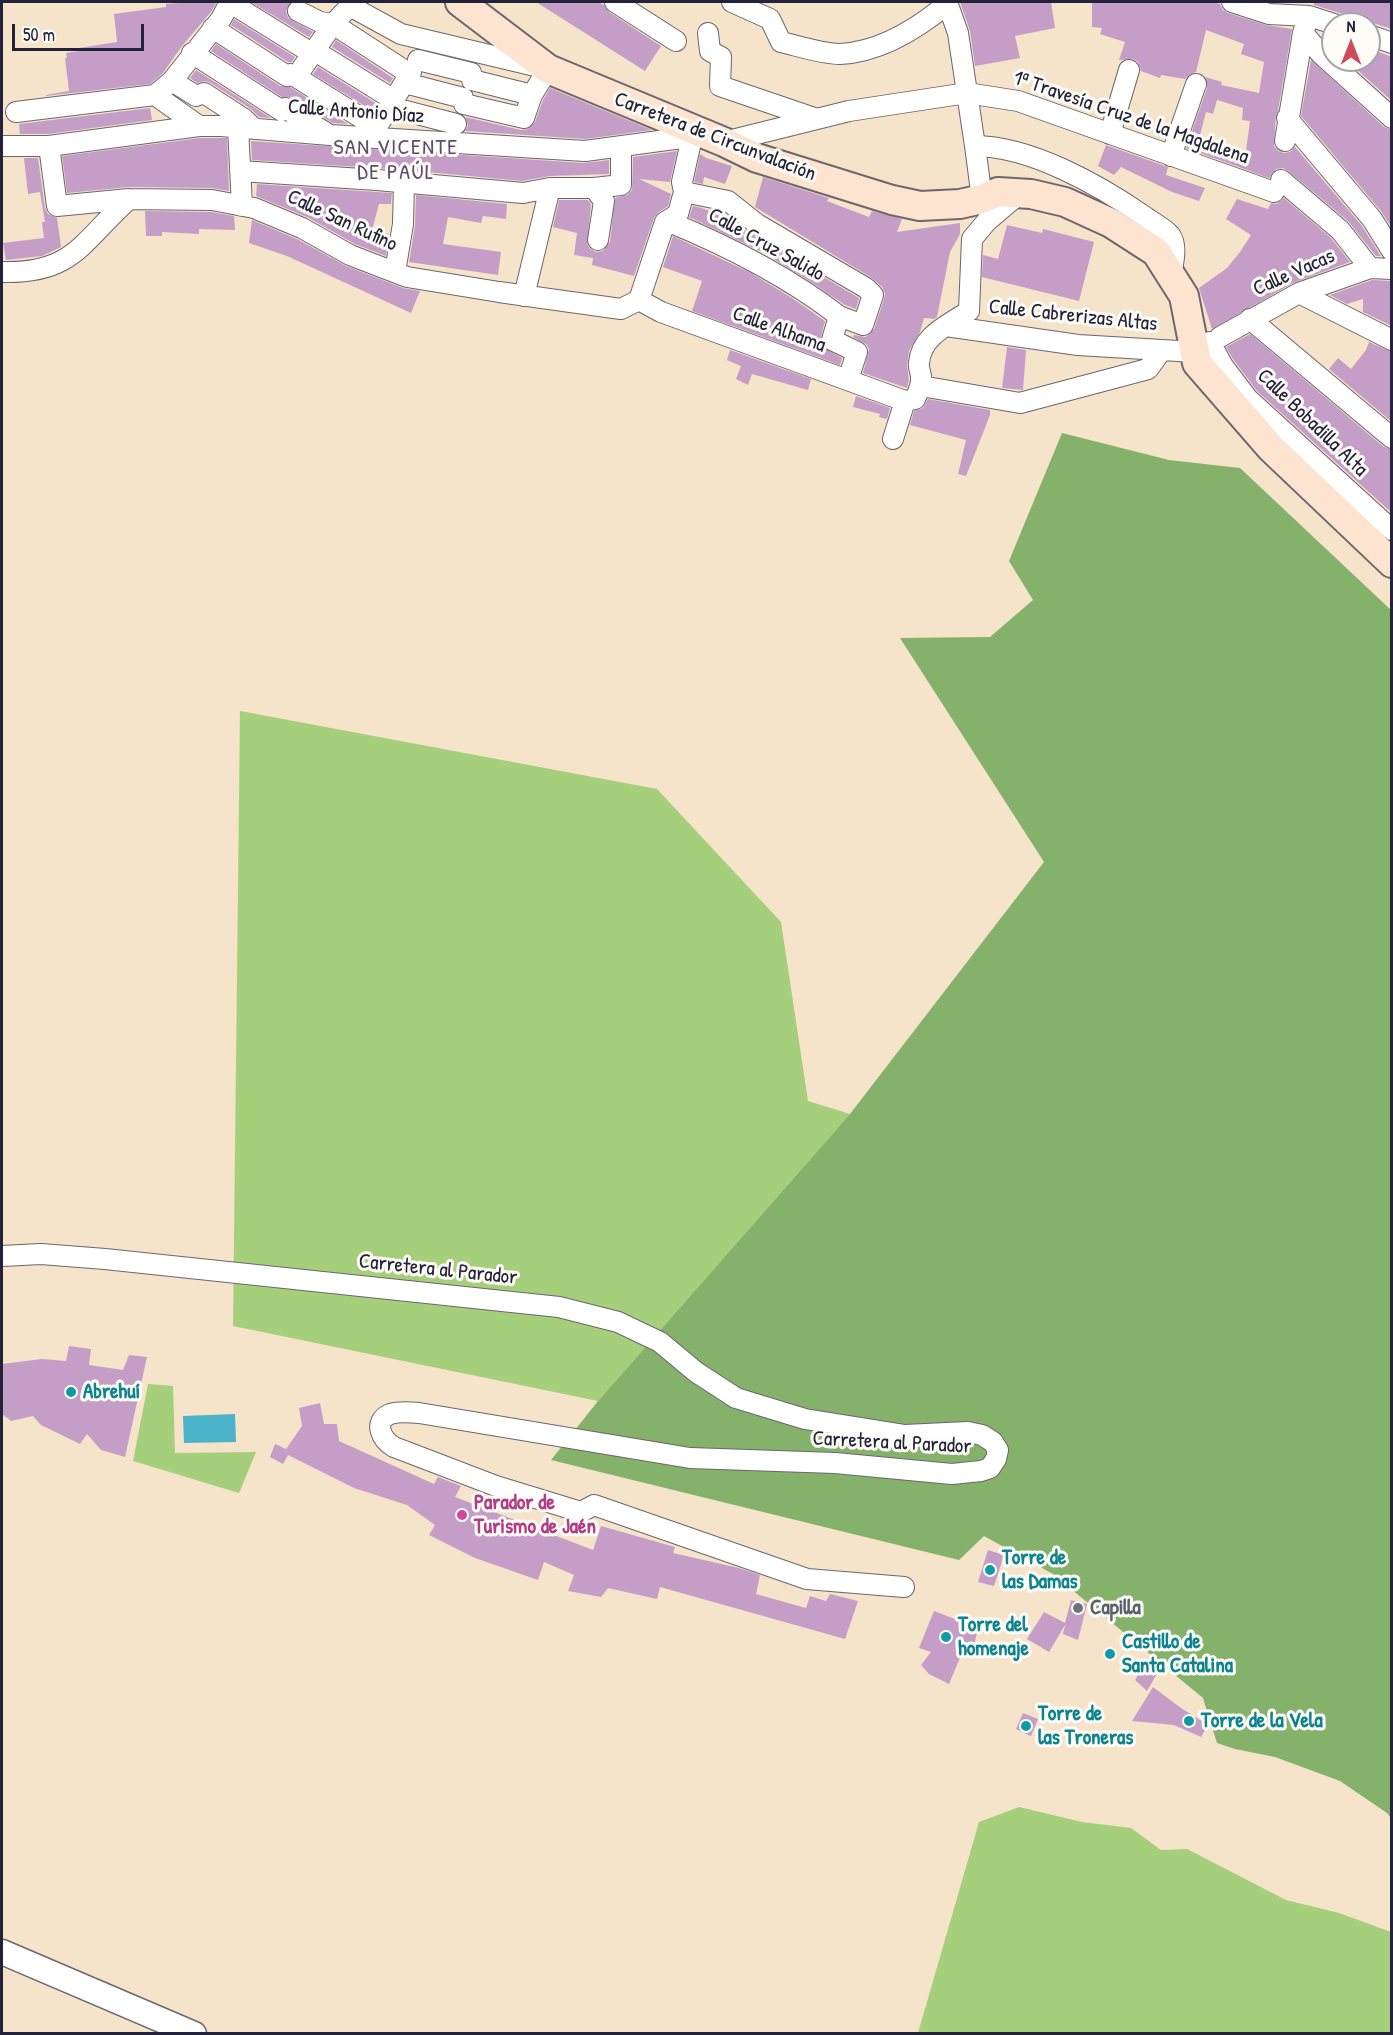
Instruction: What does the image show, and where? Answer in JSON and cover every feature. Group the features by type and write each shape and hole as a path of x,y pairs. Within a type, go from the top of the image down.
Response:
{"main road":[{"name":"Carretera de Circunvalación","path":"460,2 548,69 757,158 891,200 920,206 960,204 982,199 998,192 1020,193 1065,202 1110,223 1156,252 1184,296 1208,344 1197,363 1271,448 1392,563"}],"street":[{"path":"16,112 154,95 172,81 221,19 230,2 392,104 456,124"},
{"path":"615,2 676,41"},
{"path":"732,2 770,19 781,42 838,54 865,50 890,41 924,23 947,3 958,33 982,199"},
{"path":"1232,2 1306,24 1321,24"},
{"path":"292,77 314,53 333,24 349,4 401,34 548,69 532,95 524,118 464,104 463,98 411,72 333,24 320,22 298,10"},
{"path":"1285,141 1287,118 1306,24"},
{"path":"1306,24 1321,54 1392,118"},
{"path":"213,28 292,77 373,133 411,72 423,39"},
{"path":"708,33 710,51 721,57 720,86 817,119"},
{"path":"192,53 282,111 285,108 330,135"},
{"path":"1110,134 1129,70"},
{"path":"411,72 471,73 472,80 532,95"},
{"path":"172,81 196,96 204,93 244,119 246,128 240,171 242,206"},
{"path":"1171,156 1196,84"},
{"name":"1ª Travesía Cruz de la Magdalena","path":"707,138 817,119 849,111 967,93 1018,101 1171,156 1278,186 1340,230 1370,268"},
{"path":"154,95 199,126"},
{"path":"1287,118 1372,219 1392,251"},
{"name":"Calle Antonio Díaz","path":"2,146 49,146 199,126 330,135 373,133 585,151 707,138"},
{"path":"639,300 667,221 678,214 684,192 682,182 707,138"},
{"name":"Calle San Rufino","path":"49,146 57,206 129,200 212,200 254,208 302,228 350,255 406,277 621,309 639,300"},
{"path":"975,146 993,146 1032,157 1114,195 1170,235 1175,247 1171,276"},
{"path":"240,171 523,193 549,188 594,188 621,184 621,147"},
{"path":"395,272 403,224 404,182"},
{"path":"524,296 549,188"},
{"path":"594,188 604,201 598,240"},
{"path":"684,192 728,201 757,224 866,288 873,295 863,324 839,316 832,340 857,352 848,380"},
{"path":"893,439 905,401 915,399 921,386 918,366 921,351 929,337 969,311 972,239 987,221 1020,193"},
{"path":"2,272 51,267 74,255 129,200"},
{"name":"Calle Cruz Salido","path":"667,221 741,254 839,316"},
{"name":"Calle Vacas","path":"1208,344 1299,293 1370,268 1392,269"},
{"path":"1299,293 1392,340"},
{"name":"Calle Alhama","path":"639,300 672,316 905,401"},
{"path":"1250,319 1392,438"},
{"name":"Calle Cabrerizas Altas","path":"946,326 1078,345 1162,350 1208,344"},
{"name":"Calle Bobadilla Alta","path":"1208,344 1248,399 1392,530"},
{"path":"921,386 1020,403 1148,369 1162,350"},
{"name":"Carretera al Parador","path":"2,1256 41,1254 105,1258 559,1306 618,1322 660,1342 696,1372 736,1398 806,1419 905,1435 968,1432 982,1435 993,1442 998,1450 996,1459 990,1468 952,1474 835,1463 690,1458 419,1413 395,1413 381,1422 381,1436 394,1447 496,1486 581,1512 594,1505 807,1579 904,1587"},
{"path":"2,1952 194,2034"}],"green space":[{"path":"1062,433 1169,460 1240,468 1391,610 1391,1818 1340,1781 1275,1757 1217,1743 1203,1698 1053,1574 984,1536 959,1560 551,1460 598,1401 850,1114 1044,862 900,638 990,637 1033,600 1009,561"},
{"path":"240,711 657,789 781,922 808,1101 850,1114 598,1401 233,1326"},
{"path":"148,1384 173,1386 175,1453 256,1452 239,1493 133,1461"},
{"path":"1019,1807 1082,1822 1131,1828 1161,1850 1187,1849 1286,1900 1339,1913 1391,1932 1391,2033 918,2033 979,1822"}],"water":[{"path":"235,1414 236,1442 184,1443 183,1416"}],"building":[{"path":"217,2 163,73 150,84 46,96 69,91 66,53 79,51 79,48 117,42 114,14 166,7 166,4"},
{"path":"251,2 291,2 286,11 288,18 313,32 309,37"},
{"path":"536,2 598,2 604,5 609,12 661,46 645,71"},
{"path":"960,2 1051,2 1055,28 1015,36 1020,58 975,66 970,31"},
{"path":"1092,2 1212,2 1220,4 1228,13 1266,25 1292,29 1276,114 1274,146 1278,151 1284,153 1290,152 1295,147 1362,226 1381,256 1376,256 1348,221 1283,168 1276,169 1269,178 1186,148 1207,88 1205,77 1222,82 1221,85 1259,93 1264,62 1241,54 1244,44 1206,30 1196,72 1185,79 1161,75 1160,78 1141,71 1138,62 1133,59 1119,60 1125,42 1100,34 1102,28 1092,27","holes":["1217,100 1243,108 1242,120 1250,121 1246,151 1199,139 1206,112 1213,114"]},
{"path":"1314,2 1392,2 1392,29 1381,26 1381,12 1337,12 1314,5"},
{"path":"234,19 295,57 292,62 288,62 231,25"},
{"path":"336,40 393,78 390,83 332,47"},
{"path":"216,44 280,86 290,87 348,124 333,123 291,98 282,97 211,51"},
{"path":"1381,53 1392,57 1392,101 1359,72 1381,72"},
{"path":"1311,60 1321,69 1321,72 1324,72 1384,127 1392,130 1392,228 1381,211 1301,116"},
{"path":"318,67 377,104 373,111 313,74"},
{"path":"196,70 271,118 259,117 251,109 211,83 205,81 197,83 190,78"},
{"path":"550,88 652,130 585,139 465,131 468,126 465,117 521,130 528,129 535,122"},
{"path":"150,108 152,120 48,134 20,134 19,124"},
{"path":"200,138 227,138 229,191 212,188 129,187 67,193 62,156"},
{"path":"251,141 584,163 609,160 609,174 550,176 522,181 405,170 252,160"},
{"path":"1106,145 1168,167 1166,175 1205,188 1199,201 1172,192 1121,167 1114,175 1098,166"},
{"path":"677,151 670,182 639,179 671,194 668,206 654,218 634,276 592,265 593,258 574,255 577,233 553,227 559,200 588,200 591,204 587,244 596,252 603,251 610,242 615,198 627,195 632,190 633,157"},
{"path":"700,154 732,166 725,184 704,177 703,184 694,182"},
{"path":"24,158 38,158 45,208 48,214 57,218 61,247 42,256 6,260 3,243 44,238 42,222 45,222 40,192 28,194"},
{"path":"763,177 829,198 827,201 869,217 872,211 902,219 897,232 960,223 960,234 950,252 937,317 924,318 920,332 909,351 907,388 863,373 869,349 866,344 853,337 854,335 866,337 874,329 884,299 885,293 882,287 872,278 755,207"},
{"path":"257,184 392,193 391,204 379,204 372,230 389,234 386,256 355,244 307,217 256,196"},
{"path":"416,195 507,204 506,219 483,216 481,223 448,217 443,244 501,252 498,275 409,262 415,226"},
{"path":"1284,198 1331,238 1350,262 1293,283 1212,329 1199,288 1227,268 1251,235 1226,219 1237,199 1268,209 1271,203 1277,204"},
{"path":"693,206 735,222 751,234 859,298 856,309 845,305 762,252 689,217"},
{"path":"145,211 211,212 234,216 235,230 199,229 199,234 162,232 162,236 146,236"},
{"path":"252,220 297,239 346,266 403,288 420,291 411,313 287,256 249,243"},
{"path":"1007,225 1042,233 1043,229 1094,242 1079,301 982,277 983,255 998,259"},
{"path":"673,236 751,273 825,321 819,345 842,358 840,365 692,311 702,281 663,267"},
{"path":"1372,280 1392,281 1392,326 1363,312 1363,299 1347,304 1330,295"},
{"path":"1250,334 1384,447 1392,450 1392,513 1257,391 1226,347"},
{"path":"1369,342 1392,352 1392,422 1329,369 1338,358 1351,369 1366,350"},
{"path":"1007,347 1026,350 1023,390 1002,388"},
{"path":"730,350 811,379 808,390 752,374 748,385 736,379 741,366 727,360"},
{"path":"856,396 890,408 887,419 879,417 880,414 853,407"},
{"path":"928,399 990,410 966,476 958,474 966,440 910,425 914,411 923,408"},
{"name":"Abrehuí","path":"69,1346 91,1349 89,1365 123,1370 129,1355 147,1357 125,1457 101,1450 87,1434 80,1444 41,1425 33,1416 11,1421 2,1414 2,1364 42,1359 66,1361"},
{"name":"Parador de Turismo de Jaén","path":"320,1403 324,1424 337,1424 339,1441 434,1484 438,1477 461,1486 455,1497 593,1550 601,1526 675,1547 673,1553 760,1575 756,1594 806,1608 810,1596 826,1601 830,1594 858,1601 845,1639 660,1587 657,1599 608,1588 601,1597 568,1591 574,1575 544,1562 538,1580 475,1558 429,1535 435,1525 407,1505 354,1488 288,1455 283,1464 270,1457 275,1444 286,1449 302,1426 299,1408"},
{"name":"Torre de las Damas","path":"988,1550 1004,1555 994,1586 978,1582"},
{"path":"1071,1600 1087,1604 1078,1640 1063,1634 1065,1625 1049,1652 1027,1639 1044,1612 1065,1623"},
{"name":"Torre del homenaje","path":"934,1611 978,1628 972,1655 963,1651 949,1684 929,1674 921,1665 931,1652 919,1648"},
{"path":"1148,1658 1161,1667 1147,1691 1135,1680"},
{"path":"1153,1687 1208,1725 1201,1737 1174,1725 1132,1721"},
{"name":"Torre de las Troneras","path":"1023,1713 1038,1719 1031,1736 1016,1729"}],"place":[{"name":"Abrehuí","path":"71,1392"},
{"name":"Parador de Turismo de Jaén","path":"462,1515"},
{"name":"Torre de las Damas","path":"990,1570"},
{"name":"Capilla","path":"1078,1608"},
{"name":"Torre del homenaje","path":"946,1637"},
{"name":"Castillo de Santa Catalina","path":"1110,1654"},
{"name":"Torre de la Vela","path":"1189,1721"},
{"name":"Torre de las Troneras","path":"1026,1726"}],"district":[{"name":"SAN VICENTE DE PAÚL","path":"396,160"}]}
